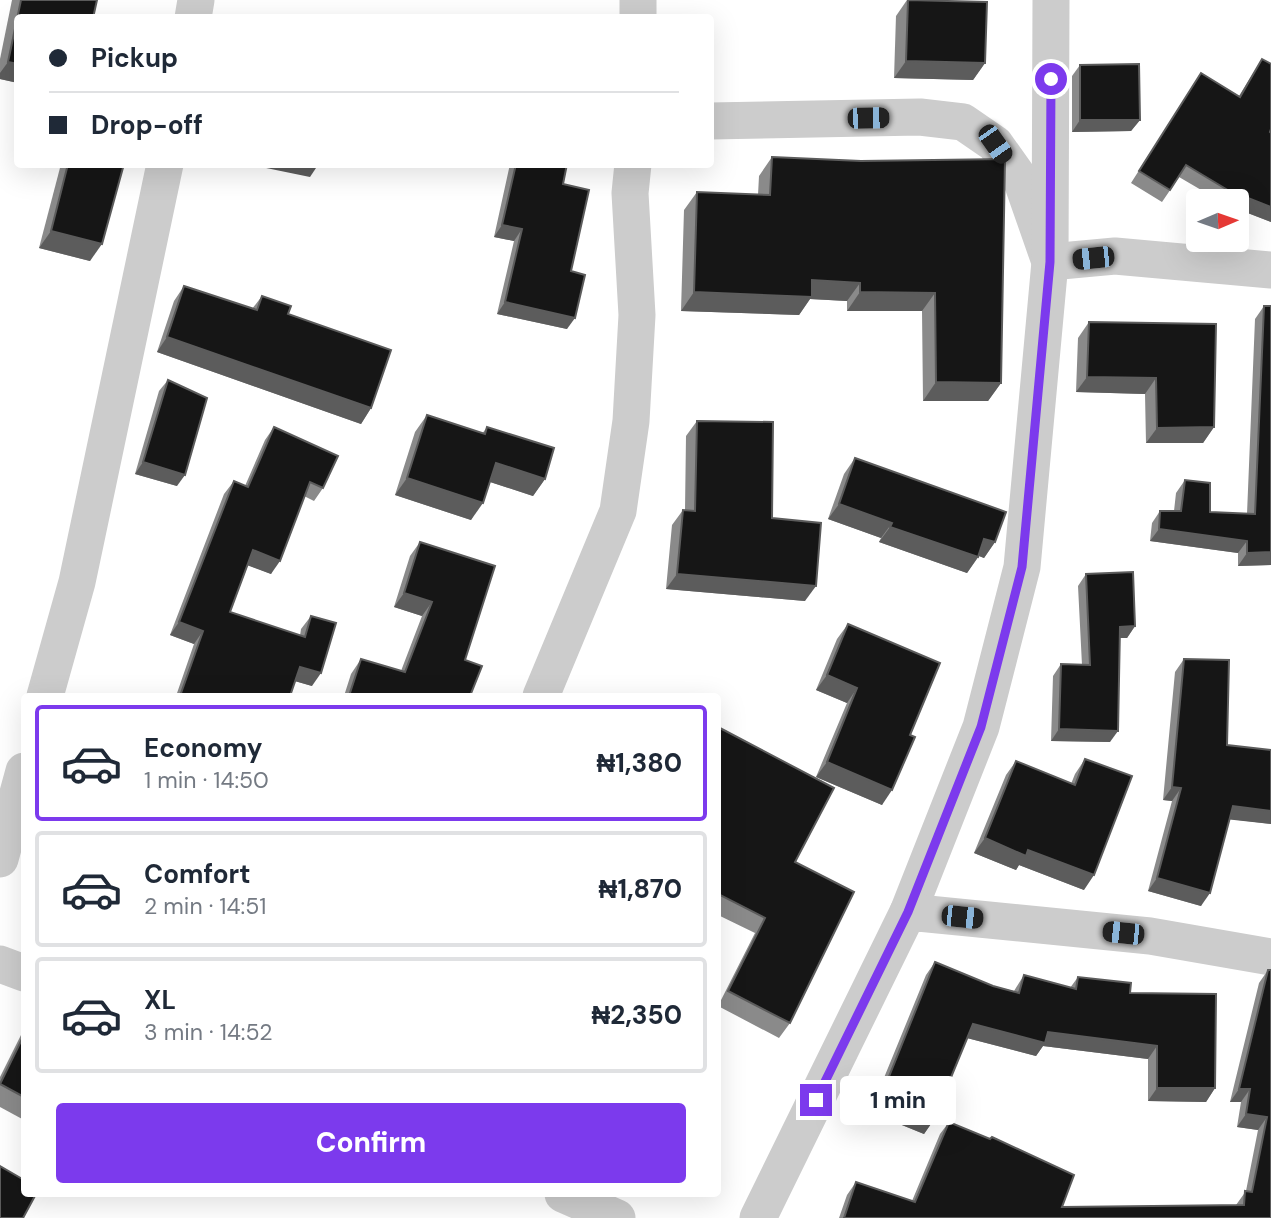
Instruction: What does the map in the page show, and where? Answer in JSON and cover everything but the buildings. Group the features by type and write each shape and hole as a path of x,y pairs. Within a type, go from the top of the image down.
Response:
{"street":[{"path":"758,1218 908,912 981,727 1022,567 1050,262 1051,0"},
{"path":"714,121 920,117 963,122 995,144 1022,182 1050,262"},
{"path":"46,693 77,582 164,168"},
{"path":"542,693 618,511 631,421 637,314 630,193 633,168"},
{"path":"1050,262 1115,256 1271,270"},
{"path":"0,859 21,782"},
{"path":"908,912 1150,936 1271,957"},
{"path":"0,964 21,972"},
{"path":"570,1197 617,1218"}],"route":[{"path":"816,1100 908,912 981,727 1022,567 1050,262 1051,79"}]}
